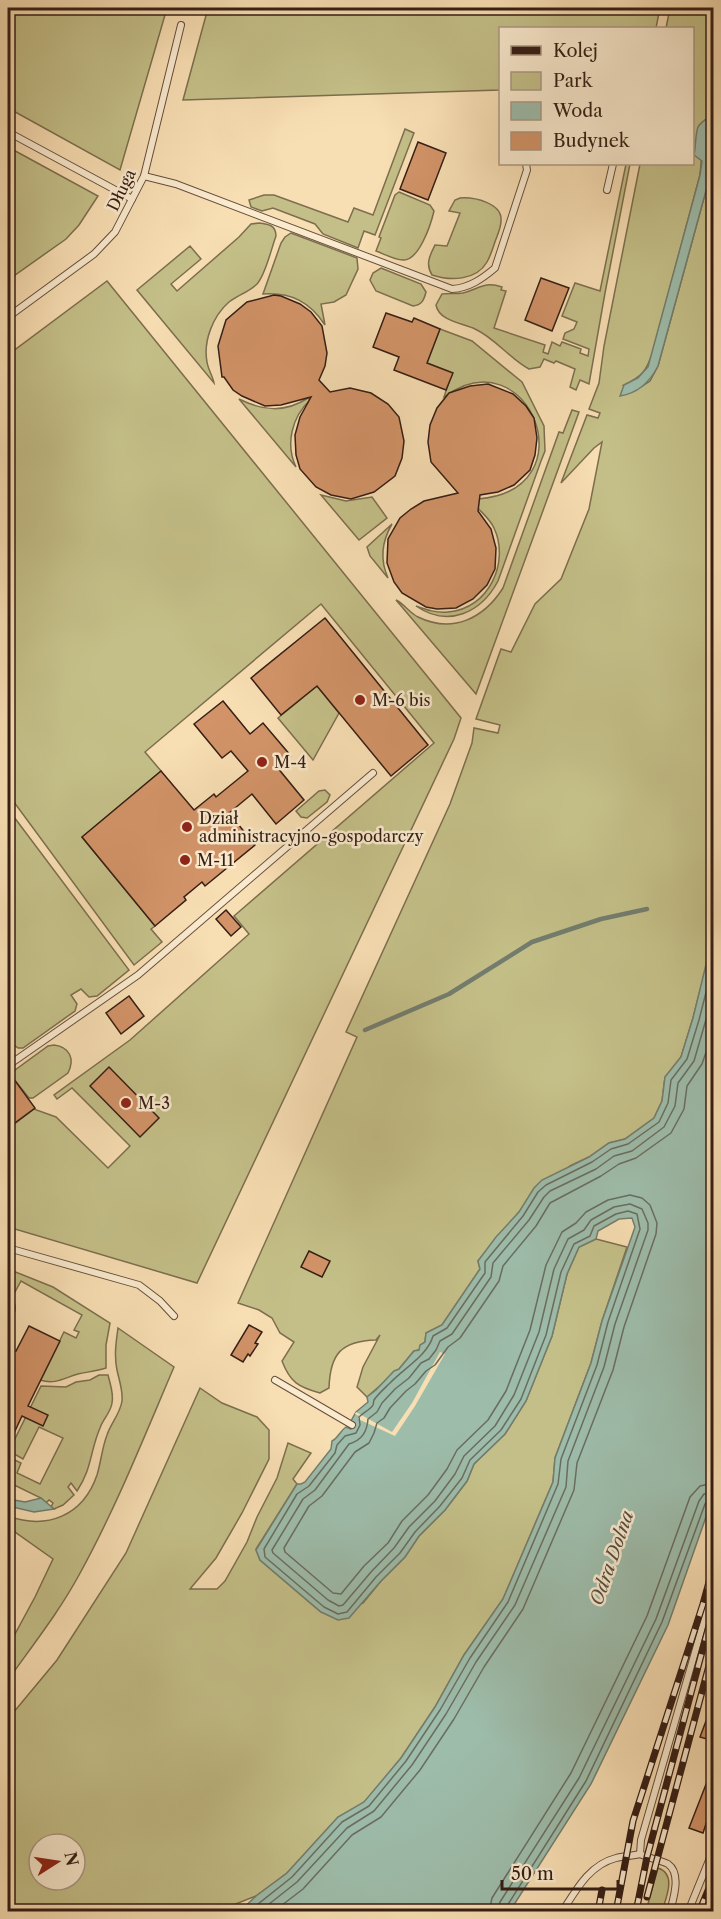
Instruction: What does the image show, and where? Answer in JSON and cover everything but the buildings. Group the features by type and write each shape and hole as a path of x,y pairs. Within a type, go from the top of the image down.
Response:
{"lane":[{"name":"Długa","path":"8,317 94,254 115,232 144,176 182,25"},
{"path":"8,132 132,199"},
{"path":"144,176 176,184 452,289 462,288 484,278 495,268 527,170 526,165"},
{"path":"607,190 614,165"},
{"path":"8,1055 12,1063 138,975 373,773"},
{"path":"8,1248 140,1285 174,1316"},
{"path":"8,1297 12,1307 8,1318"},
{"path":"275,1380 352,1425"},
{"path":"640,1854 648,1811 714,1586"},
{"path":"688,1911 714,1848"},
{"path":"562,1911 580,1883 592,1870 615,1858 640,1854 668,1865 674,1871 676,1884 670,1911"}],"green space":[{"path":"8,8 167,8 120,170 8,108"},
{"path":"208,8 660,8 656,27 499,27 499,90 183,100"},
{"path":"670,8 713,8 713,113 705,120 700,175 653,351 643,372 636,379 624,385 641,387 650,381 658,366 713,165 714,936 681,1057 665,1077 662,1101 654,1118 625,1139 609,1143 589,1157 570,1166 519,1212 478,1261 480,1269 442,1325 426,1333 425,1342 419,1350 414,1351 399,1369 367,1397 357,1387 363,1367 380,1335 376,1340 354,1343 340,1352 332,1366 329,1388 320,1393 296,1383 285,1368 282,1361 294,1342 280,1333 272,1318 259,1310 238,1303 357,1037 346,1032 450,804 472,743 474,728 498,733 500,725 476,719 501,649 511,652 535,604 561,579 589,509 602,442 561,483 587,415 598,418 600,413 589,409 599,383 604,346 640,165 694,165 694,27 666,27"},
{"path":"405,129 414,133 375,235 364,231 358,248 323,234 315,224 273,208 262,211 251,207 249,200 264,195 274,195 348,222 354,208 373,215"},
{"path":"8,147 98,196 79,225 66,239 8,280"},
{"path":"626,165 630,165 589,384 580,380 576,390 570,387 575,369 556,361 554,363 544,359 540,367 529,369 482,333 446,318 436,305 442,294 463,293 486,285 502,287 501,290 506,291 494,328 545,345 543,352 548,354 552,342 560,346 562,342 581,349 580,353 588,356 589,349 563,339 565,333 574,329 577,322 562,316 575,283 600,291"},
{"path":"399,192 430,205 434,211 419,248 409,259 403,260 376,251 395,195"},
{"path":"460,198 487,202 497,210 501,223 492,251 482,268 470,276 454,279 432,275 429,267 430,256 435,245 447,246 460,213 449,211 455,200"},
{"path":"259,223 273,227 276,236 260,280 251,289 229,302 218,314 210,329 206,354 214,383 137,290 190,246 201,259 171,284 177,291 251,224"},
{"path":"291,233 357,258 358,269 346,295 334,302 321,304 325,325 313,310 299,300 282,295 263,294 281,243"},
{"path":"381,268 421,284 426,292 422,302 413,306 376,291 370,280 373,273"},
{"path":"107,281 461,718 454,739 197,1283 8,1227 8,1129 34,1109 56,1117 108,1168 130,1146 72,1088 57,1099 54,1095 130,1040 249,934 234,916 434,743 321,604 145,752 161,771 82,837 155,926 151,929 162,942 134,965 8,794 8,355"},
{"path":"440,329 472,341 522,382 544,426 545,451 498,581 483,602 463,614 452,616 428,613 416,606 432,611 448,612 462,609 485,593 497,569 498,541 494,528 476,506 478,499 512,489 532,470 539,446 535,421 521,399 501,385 474,383 444,397 452,373 427,363"},
{"path":"308,398 310,400 299,414 292,431 291,449 296,467 239,399 274,409 291,406"},
{"path":"572,410 579,412 476,694 396,600 418,617 443,624 467,620 487,608 503,588 559,432 563,433"},
{"path":"321,495 346,501 372,497 387,518 359,540"},
{"path":"392,524 383,551 388,578 370,556 367,547"},
{"path":"317,686 339,713 313,760 278,718"},
{"path":"325,790 330,795 327,802 307,818 301,817 296,811 319,791"},
{"path":"8,809 129,970 97,996 89,997 81,989 71,995 77,1004 75,1011 23,1048 18,1048 8,1040"},
{"path":"48,1046 64,1048 70,1054 71,1063 68,1073 33,1098 29,1098 11,1073"},
{"path":"596,1239 627,1247 602,1321 591,1363 555,1458 553,1482 503,1599 464,1655 435,1707 401,1758 364,1803 338,1817 287,1873 256,1896 218,1911 8,1912 8,1719 57,1660 126,1553 200,1388 222,1403 257,1417 269,1430 269,1459 216,1558 190,1589 217,1589 225,1581 247,1542 277,1478 288,1443 311,1453 293,1479 297,1484 256,1549 260,1560 321,1612 363,1603 405,1557 419,1536 445,1510 467,1481 474,1464 505,1434 526,1401 552,1336 567,1274 579,1247"},
{"path":"8,1269 53,1287 110,1323 106,1345 106,1368 55,1381 40,1380 64,1332 76,1338 79,1332 74,1330 82,1315 21,1281 15,1292 8,1288"},
{"path":"118,1328 174,1367 129,1472 79,1575 45,1629 8,1680 8,1647 53,1559 8,1527 8,1516 22,1520 50,1520 73,1510 91,1489 107,1435 122,1401 116,1360"},
{"path":"99,1375 108,1375 112,1392 109,1412 101,1425 82,1483 77,1491 71,1483 68,1487 74,1495 63,1505 54,1509 51,1507 53,1503 49,1500 46,1503 41,1498 8,1482 8,1465 11,1458 21,1463 17,1473 40,1484 63,1438 39,1427 23,1459 9,1451 41,1386 66,1387"},
{"path":"658,1868 664,1871 669,1881 666,1900 662,1911 646,1911"}],"water":[{"path":"713,113 713,165 658,366 643,386 620,396 624,385 638,378 648,367 700,175 702,161 694,155 697,130 699,125"},
{"name":"Odra Dolna","path":"713,936 713,1497 668,1625 591,1784 510,1911 239,1912 287,1873 338,1817 364,1802 401,1758 435,1707 464,1655 503,1599 553,1482 555,1458 591,1363 602,1321 635,1227 632,1218 619,1219 598,1231 596,1239 579,1247 567,1274 552,1336 526,1401 505,1434 474,1464 467,1481 445,1510 419,1536 405,1557 349,1618 338,1620 321,1612 260,1560 256,1550 297,1484 305,1482 331,1449 332,1441 342,1430 346,1427 351,1429 354,1423 351,1421 356,1412 368,1402 367,1397 399,1369 414,1351 419,1350 420,1345 425,1342 426,1333 442,1325 480,1269 478,1261 519,1212 534,1188 542,1180 589,1157 609,1143 625,1139 654,1118 662,1101 665,1077 681,1057"},
{"path":"41,1498 54,1509 34,1512 8,1506 8,1499 25,1502"}],"pier":[{"path":"440,1352 445,1354 395,1436 358,1419 356,1412 392,1432 412,1403"}],"waterway":[{"path":"365,1030 449,994 532,942 601,919 647,909"}],"railway":[{"path":"616,1912 633,1821 714,1564"},
{"path":"636,1912 647,1857 714,1607"},
{"path":"647,1897 714,1647"},
{"path":"699,1912 714,1876"},
{"path":"598,1912 602,1890"}],"place":[{"name":"M-6 bis","path":"360,700"},
{"name":"M-4","path":"262,762"},
{"name":"Dział administracyjno-gospodarczy","path":"187,827"},
{"name":"M-11","path":"185,860"},
{"name":"M-3","path":"126,1103"}]}
